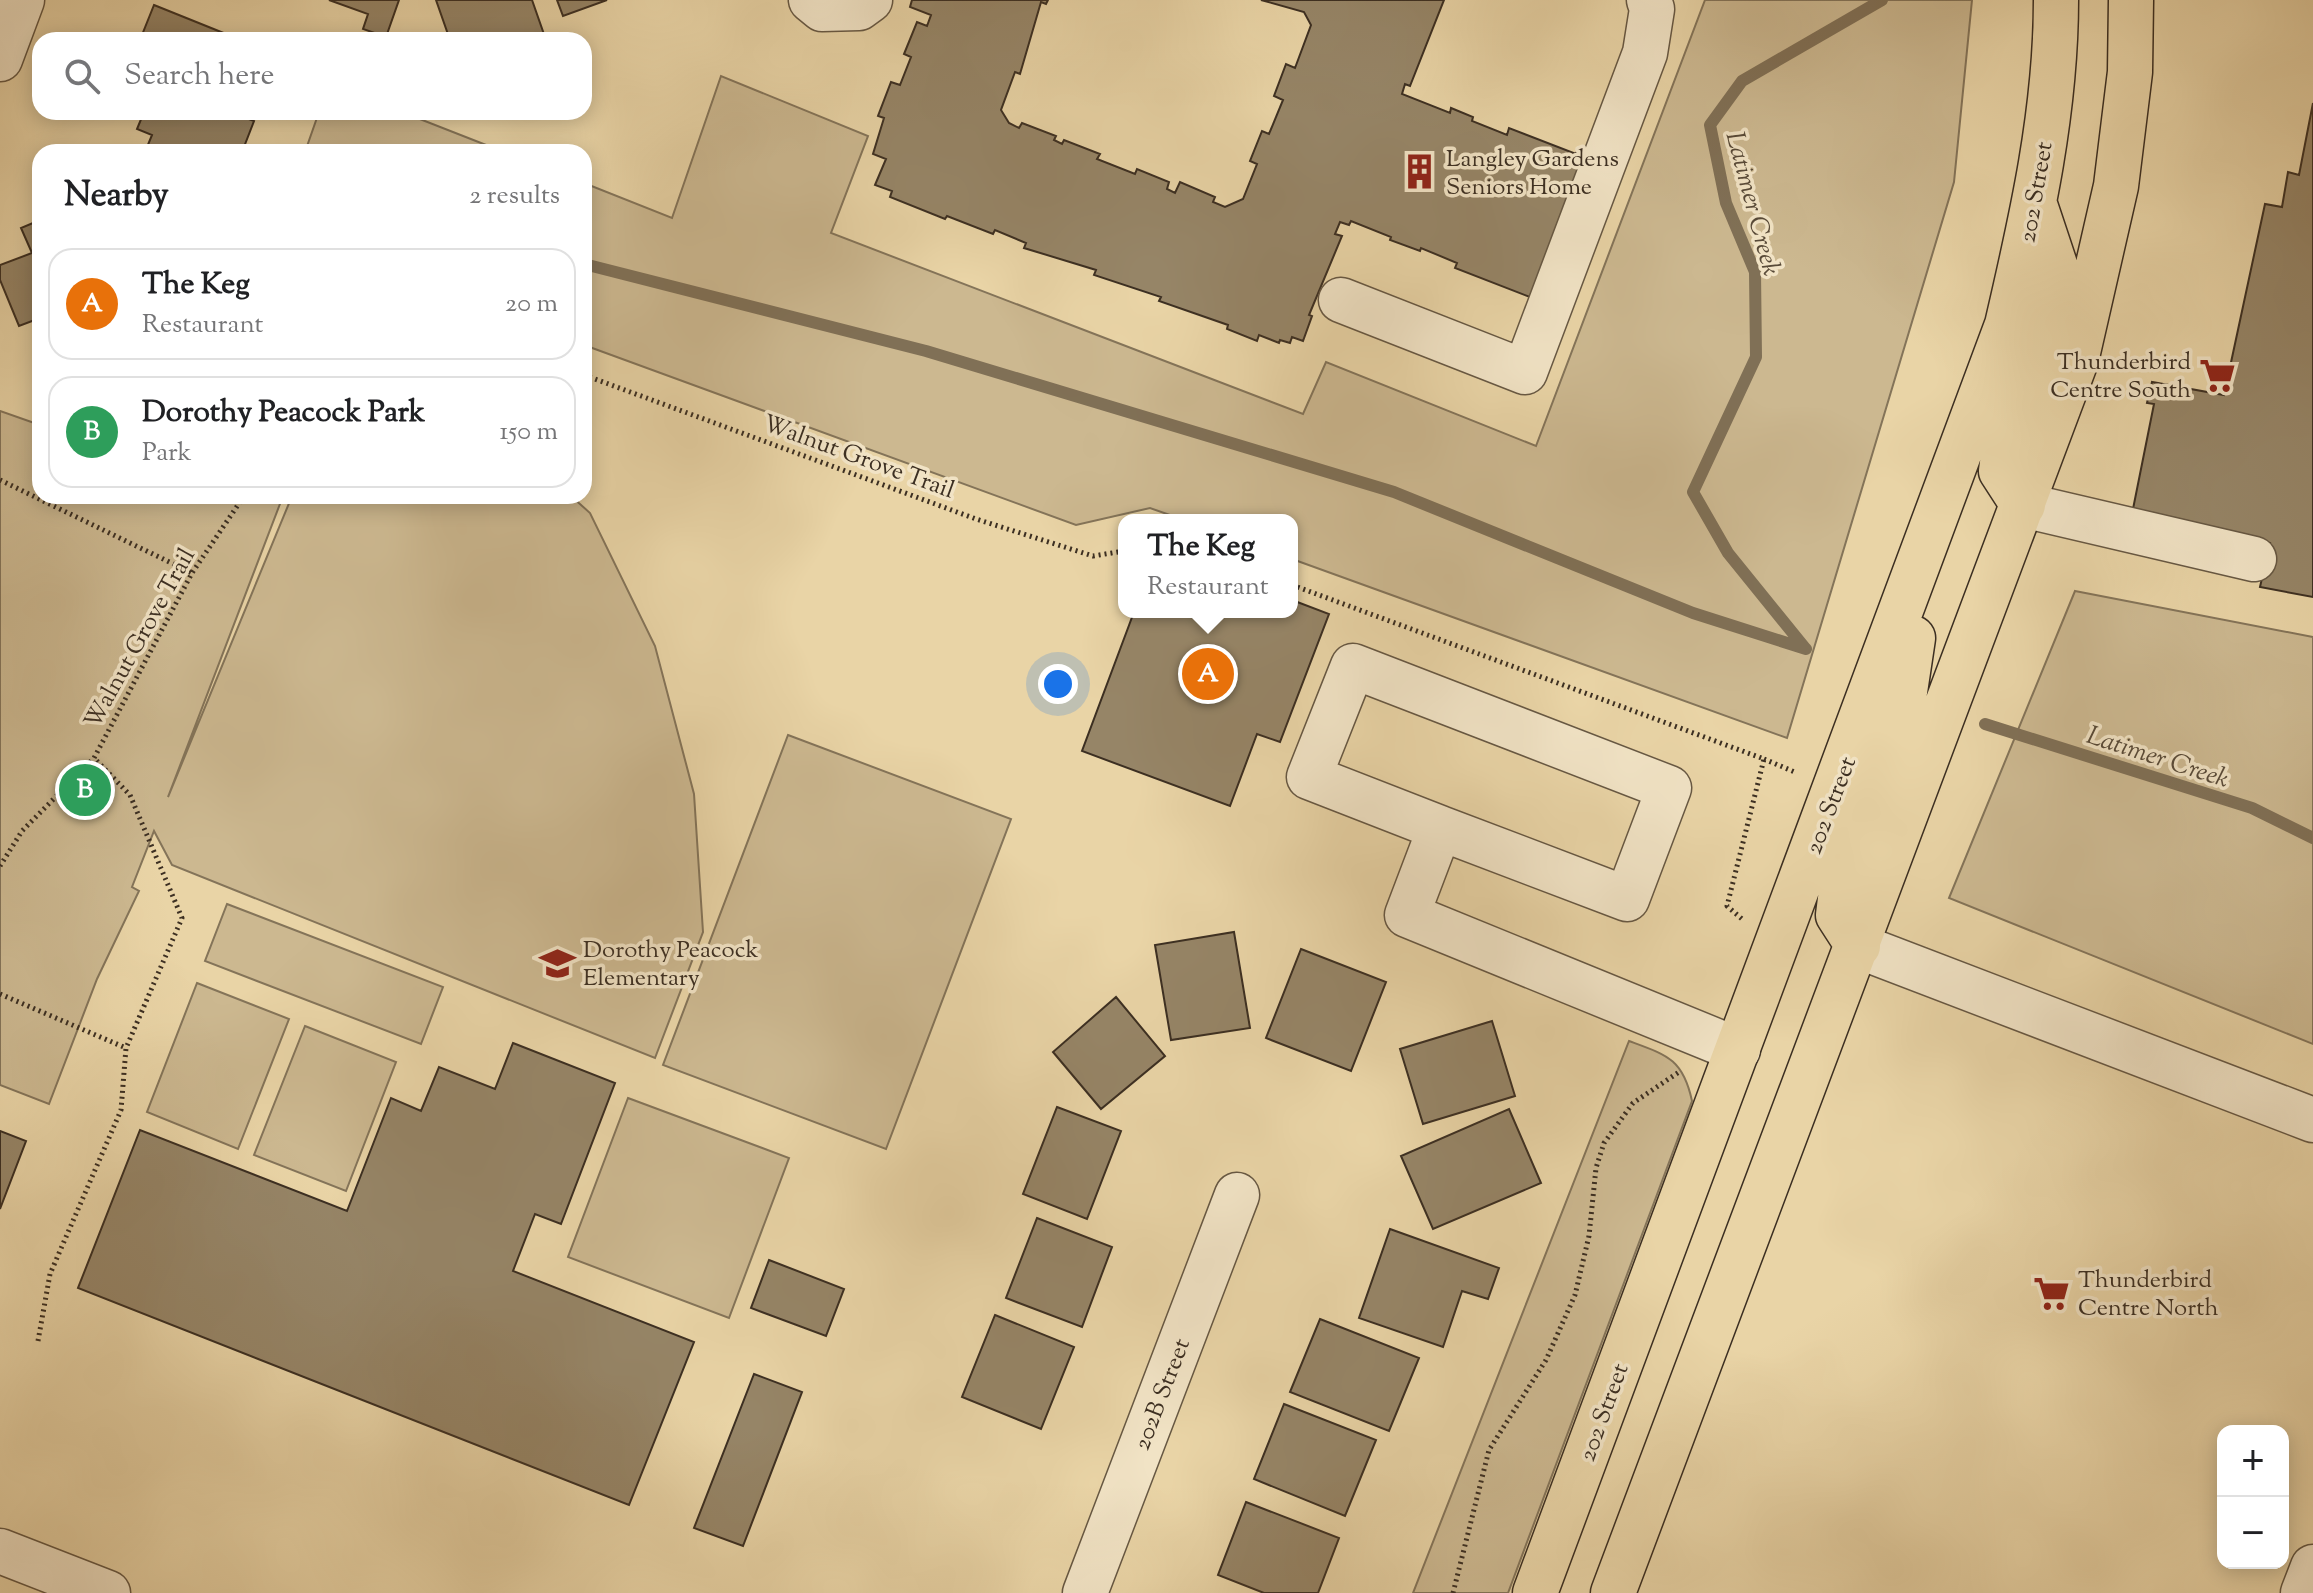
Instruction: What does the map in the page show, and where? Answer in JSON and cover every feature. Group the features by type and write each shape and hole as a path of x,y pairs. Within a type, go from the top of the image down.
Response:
{"main road":[{"name":"202 Street","path":"1535,1593 1924,556 2007,325 2035,205 2056,37 2056,0"},
{"path":"1613,1593 2076,361 2116,186 2130,72 2131,0"},
{"path":"2023,505 2001,471 2005,440 2041,338 2055,265 2035,205"},
{"path":"1858,946 1838,915 1842,883 1903,705 1924,556"}],"street":[{"path":"0,59 22,0"},
{"path":"811,0 822,9 859,8 870,0"},
{"path":"1341,300 1525,372 1645,53 1652,9 1649,0"},
{"path":"2023,505 2254,559"},
{"path":"1353,666 1669,788 1627,899 1440,828 1309,777 1353,666"},
{"path":"1440,828 1407,915 1738,1050"},
{"path":"1858,946 2313,1120"},
{"name":"202B Street","path":"1085,1593 1237,1195"},
{"path":"0,1551 108,1593"},
{"path":"2303,1593 2313,1567"}],"path":[{"name":"Walnut Grove Trail","path":"592,378 976,519 1093,556 1118,552"},
{"path":"0,480 32,496"},
{"path":"50,504 192,573"},
{"name":"Walnut Grove Trail","path":"0,866 22,831 94,758 192,573 239,504"},
{"path":"38,1341 50,1274 121,1110 126,1048 182,918 130,795 94,758"},
{"path":"1764,759 1799,774"},
{"path":"1794,788 1805,759"},
{"path":"1742,920 1748,905"},
{"path":"0,994 126,1048"},
{"path":"1453,1593 1489,1450 1546,1360 1575,1295 1589,1236 1596,1168 1604,1143 1633,1103 1684,1069"}],"shaded area":[{"path":"1705,0 1972,0 1954,182 1787,738 1298,561 1298,514 1167,514 1150,508 1076,525 592,348 592,186 672,218 721,76 868,136 831,233 1303,414 1326,362 1536,446"},
{"path":"316,120 422,120 484,144 308,144"},
{"path":"0,411 32,422 32,504 280,504 168,797 289,504 580,504 590,513 655,646 694,794 703,932 655,1058 172,865 154,831 132,887 139,891 97,979 49,1104 0,1085"},
{"path":"2075,591 2313,637 2313,1044 1949,898"},
{"path":"788,735 1011,819 886,1149 663,1065"},
{"path":"227,904 443,987 421,1044 205,961"},
{"path":"197,983 289,1019 238,1149 147,1112"},
{"path":"305,1026 396,1062 346,1191 254,1155"},
{"path":"1629,1041 1671,1060 1684,1076 1692,1101 1508,1593 1413,1593"},
{"path":"628,1098 789,1158 729,1318 568,1257"}],"building":[{"path":"329,0 399,0 388,32 363,29 368,14"},
{"path":"436,0 532,0 543,32 447,32"},
{"path":"557,0 607,0 563,16"},
{"name":"Langley Gardens Seniors Home","path":"912,0 1048,0 1046,4 1041,2 1020,74 1015,72 1001,110 1009,123 1019,128 1022,123 1056,136 1054,140 1062,144 1064,140 1100,154 1097,159 1135,174 1137,169 1169,182 1167,189 1175,193 1180,182 1215,197 1213,202 1225,207 1243,199 1257,164 1250,161 1262,131 1269,134 1283,100 1274,96 1286,64 1295,68 1311,25 1304,12 1261,0 1444,0 1410,86 1405,84 1402,94 1450,113 1451,108 1473,117 1472,121 1507,135 1509,128 1576,154 1577,151 1592,157 1535,299 1455,268 1457,263 1421,248 1420,251 1390,240 1391,237 1351,221 1349,225 1340,222 1335,234 1342,236 1309,315 1312,316 1303,341 1292,337 1290,343 1280,340 1279,343 1259,335 1257,341 1227,329 1228,325 1159,301 1161,297 1094,275 1096,270 1024,248 1026,243 995,230 993,234 947,216 945,219 890,197 892,191 875,185 886,159 873,154 884,118 878,116 891,82 900,85 911,57 904,54 917,22 927,26 931,15 910,7"},
{"path":"154,5 221,32 143,32"},
{"path":"2313,103 2313,597 2260,587 2270,543 2132,514 2154,404 2147,403 2152,382 2224,395 2265,204 2282,207 2288,172 2299,175"},
{"path":"141,120 254,121 245,144 148,144 152,135 137,129"},
{"path":"32,223 32,253 21,228"},
{"path":"32,253 32,321 19,326 0,280 0,265"},
{"path":"1298,602 1329,614 1280,742 1257,734 1230,806 1082,751 1132,618 1298,618"},
{"path":"1234,932 1250,1028 1171,1040 1155,945"},
{"path":"1301,949 1386,982 1351,1071 1266,1038"},
{"path":"1116,997 1165,1056 1101,1109 1053,1052"},
{"path":"1492,1021 1515,1096 1423,1124 1400,1049"},
{"path":"513,1043 615,1083 561,1224 535,1214 513,1271 694,1342 629,1505 78,1288 140,1130 347,1211 391,1098 421,1111 439,1067 495,1089"},
{"path":"1057,1107 1121,1131 1087,1219 1023,1194"},
{"path":"1509,1109 1541,1183 1433,1229 1401,1156"},
{"path":"0,1131 26,1141 0,1209"},
{"path":"1037,1218 1112,1247 1082,1327 1006,1298"},
{"path":"1390,1229 1499,1268 1488,1299 1462,1291 1443,1347 1359,1318"},
{"path":"769,1260 844,1289 826,1336 751,1308"},
{"path":"995,1315 1074,1347 1041,1429 962,1397"},
{"path":"1320,1319 1419,1358 1389,1431 1290,1392"},
{"path":"754,1374 802,1392 743,1546 694,1528"},
{"path":"1284,1404 1376,1440 1345,1516 1254,1479"},
{"path":"1246,1502 1339,1538 1318,1593 1264,1593 1218,1575"}],"waterway":[{"name":"Latimer Creek","path":"1805,648 1728,553 1693,492 1756,357 1755,272 1726,203 1710,125 1742,81 1882,0"},
{"path":"592,266 926,351 1394,492 1693,613 1806,649"},
{"name":"Latimer Creek","path":"1985,724 2252,808 2313,838"}],"place":[{"name":"Langley Gardens Seniors Home","path":"1420,172"},
{"name":"Thunderbird Centre South","path":"2217,375"},
{"name":"The Keg","path":"1208,674"},
{"name":"Dorothy Peacock Park","path":"85,790"},
{"name":"Dorothy Peacock Elementary","path":"557,963"},
{"name":"Thunderbird Centre North","path":"2052,1293"}]}
